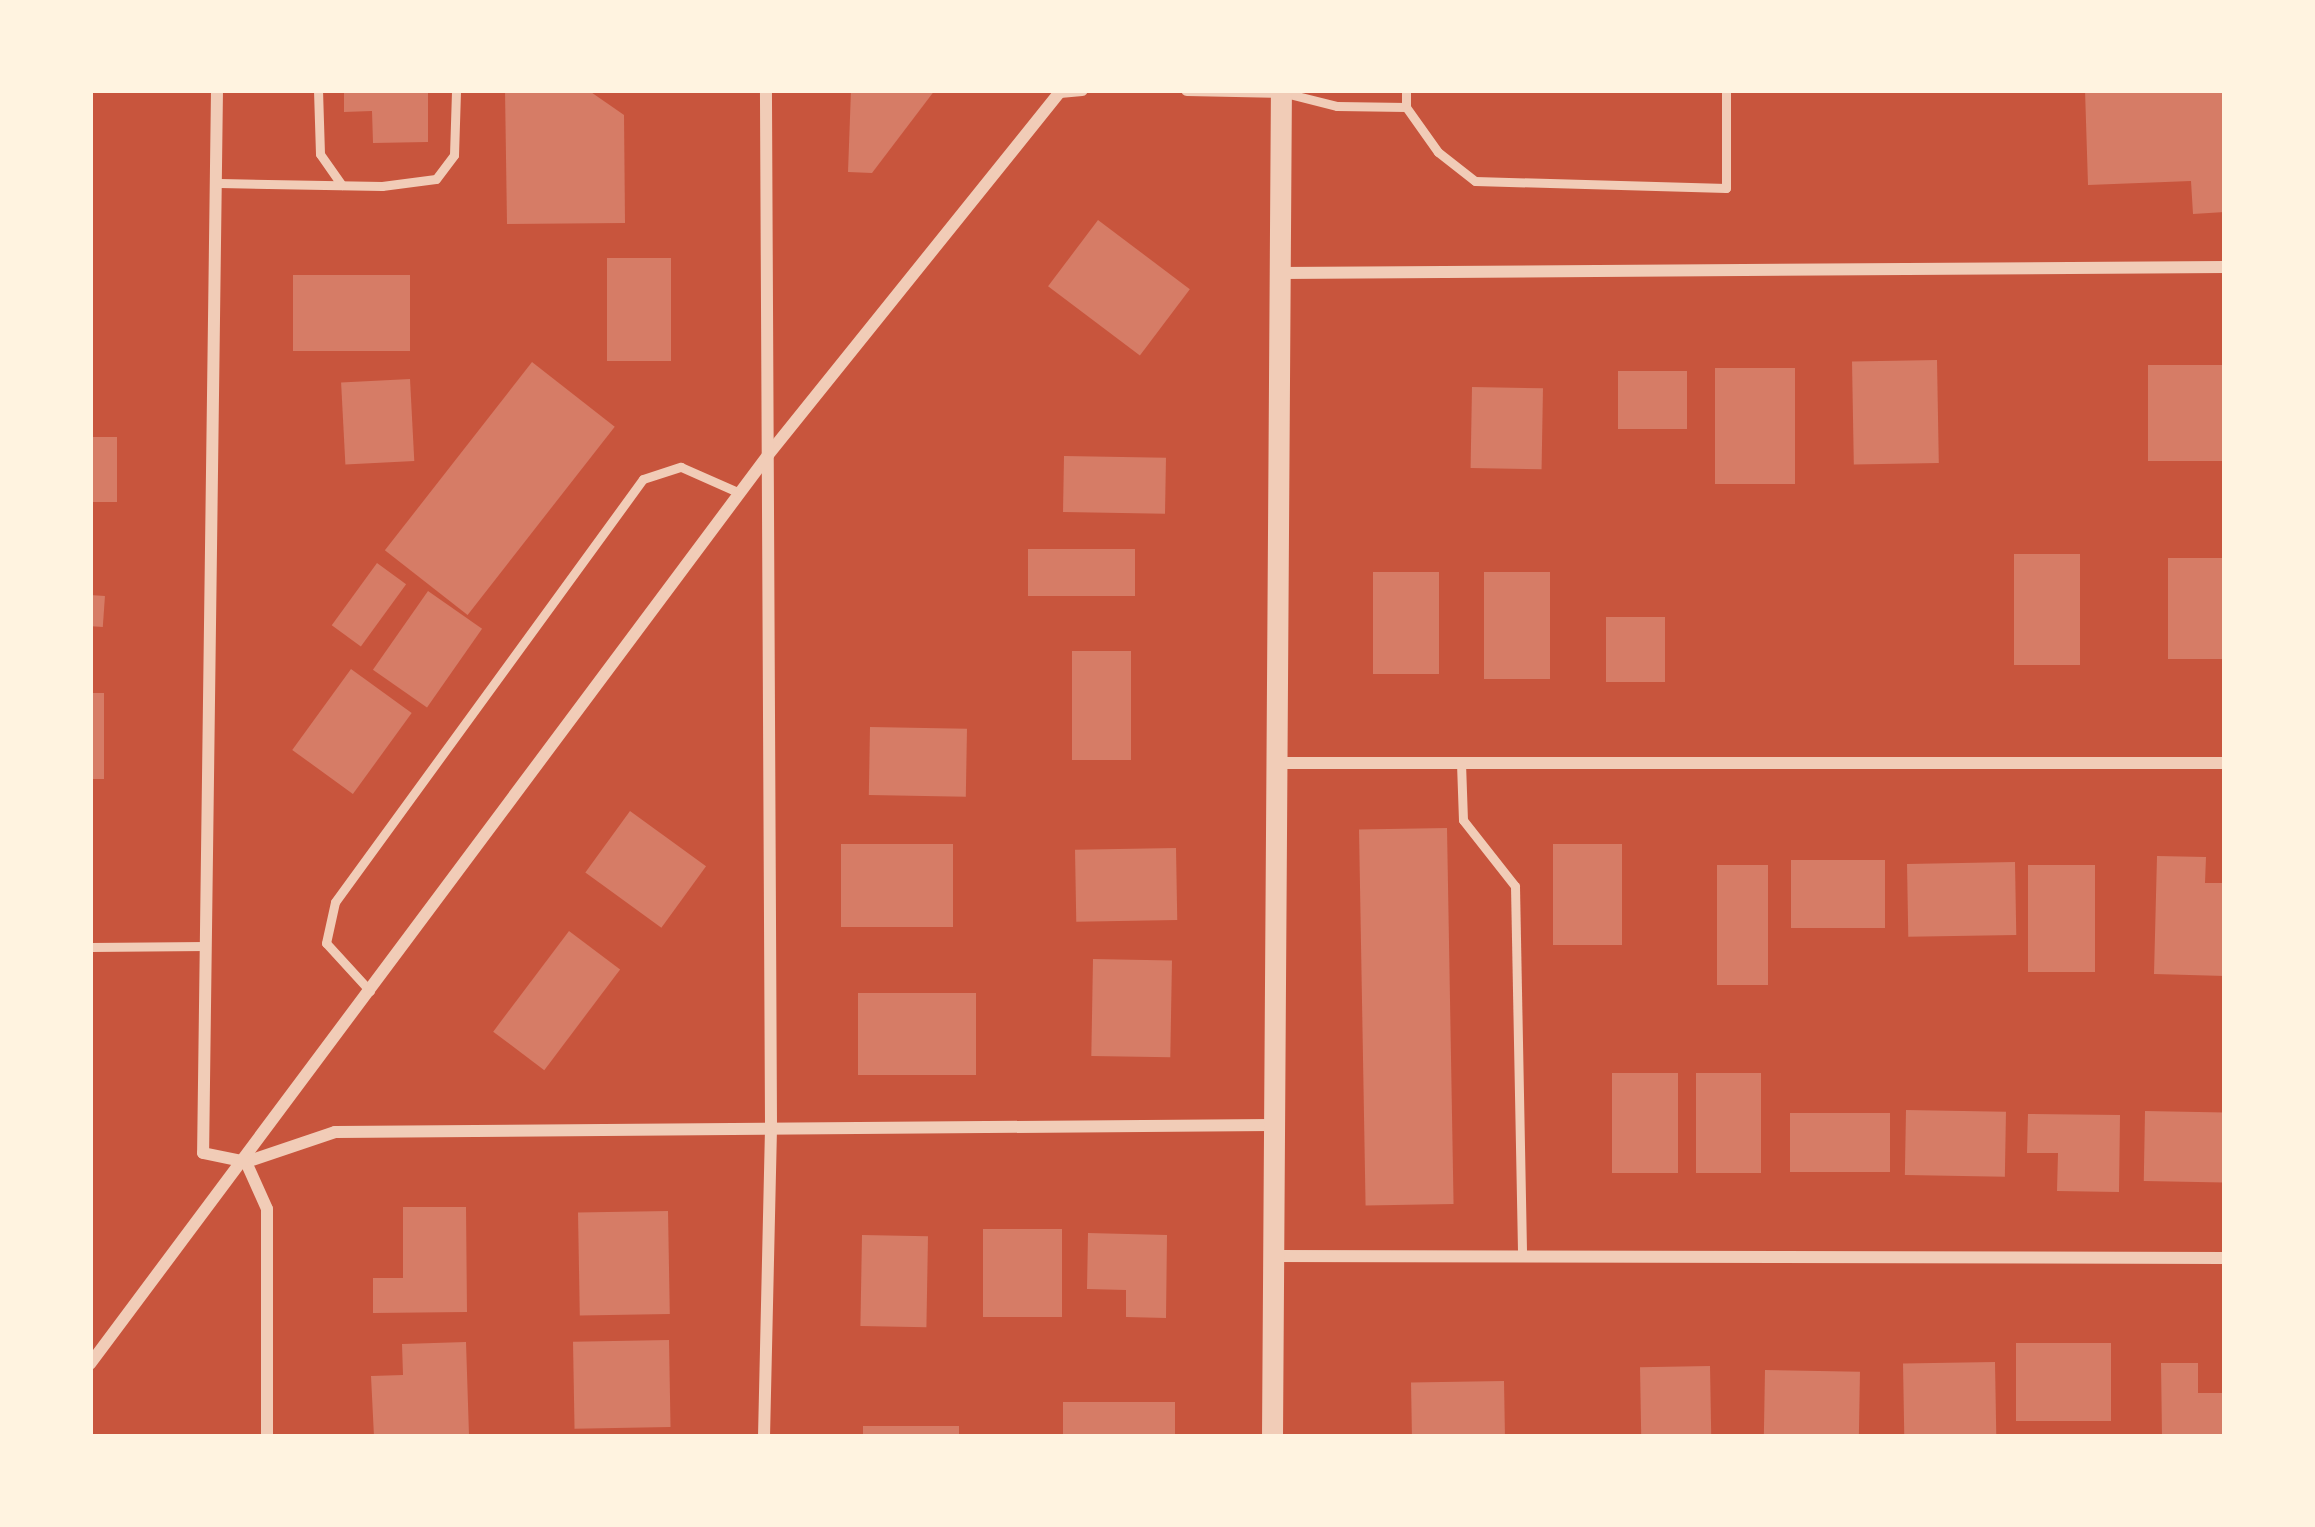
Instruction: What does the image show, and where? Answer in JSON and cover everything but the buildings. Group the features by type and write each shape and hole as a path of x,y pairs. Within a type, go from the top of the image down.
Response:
{"street":[{"path":"217,90 220,184 203,1153 246,1162 335,1132 771,1125 1272,1125"},
{"path":"764,1437 771,1125 766,90"},
{"path":"90,1364 246,1162 768,454 1060,92 1082,90"},
{"path":"1187,90 1281,91 1272,1437"},
{"path":"1280,273 2225,267"},
{"path":"1278,763 2225,763"},
{"path":"246,1162 267,1209 267,1437"},
{"path":"1272,1256 2225,1258"}],"lane":[{"path":"318,90 320,154 342,185"},
{"path":"220,184 342,185 436,179 454,154 456,90"},
{"path":"1406,90 1406,107 1438,152 1475,181 1726,188 1726,90"},
{"path":"1281,91 1337,106 1406,107"},
{"path":"371,992 326,943 335,902 643,479 680,467 740,493"},
{"path":"1461,763 1462,820 1515,886 1522,1256"},
{"path":"90,946 206,946"}]}
